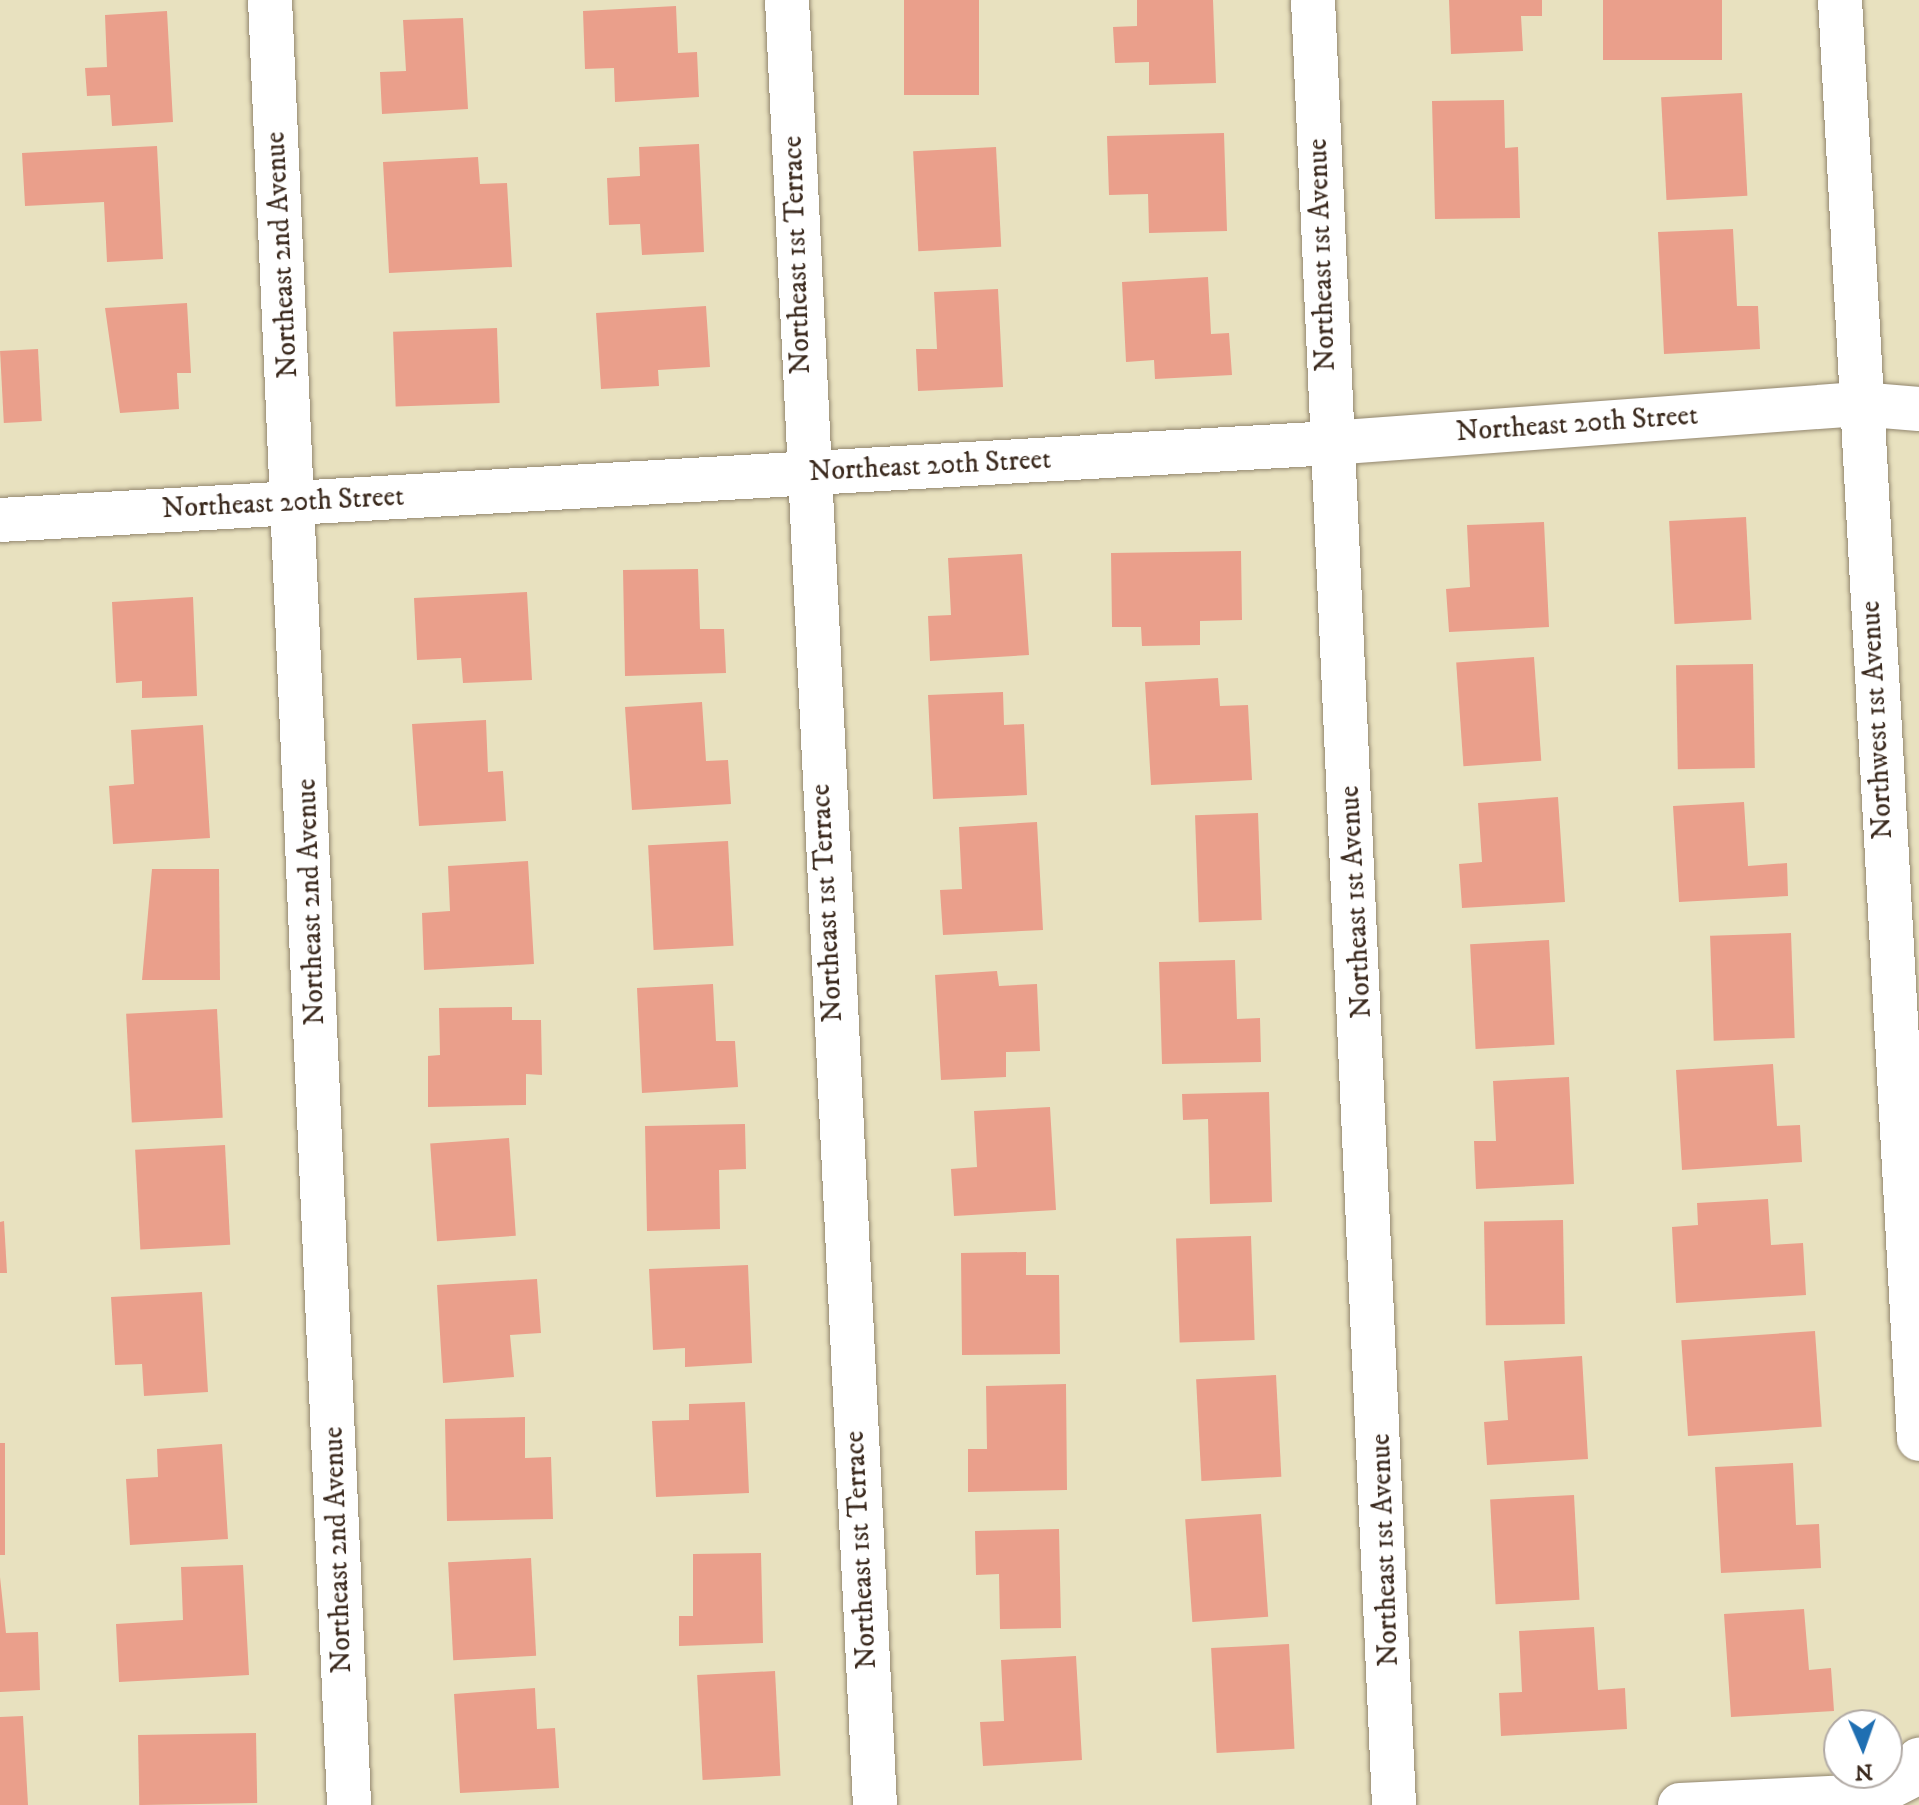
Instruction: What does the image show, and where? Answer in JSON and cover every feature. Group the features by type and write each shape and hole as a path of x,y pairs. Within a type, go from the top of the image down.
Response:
{"street":[{"name":"Northeast 2nd Avenue","path":"270,0 295,502 349,1805"},
{"name":"Northeast 1st Terrace","path":"787,0 805,473 875,1805"},
{"name":"Northeast 1st Avenue","path":"1313,0 1330,443 1394,1805"},
{"name":"Northwest 1st Avenue","path":"1840,0 1859,404 1919,1439"},
{"name":"Northeast 20th Street","path":"0,520 1330,443 1859,404 1919,409"},
{"path":"1680,1805 1872,1796 1917,1767"}],"building":[{"path":"904,0 979,0 979,95 904,95"},
{"path":"1137,0 1213,0 1216,83 1149,85 1149,62 1115,63 1113,27 1137,26"},
{"path":"1449,0 1542,0 1542,16 1521,16 1523,51 1451,54"},
{"path":"1603,0 1722,0 1722,60 1603,60"},
{"path":"676,6 678,53 697,52 699,97 615,102 614,68 585,69 583,11"},
{"path":"167,11 173,122 112,126 110,95 87,96 85,68 107,67 105,15"},
{"path":"463,18 468,109 382,114 380,72 406,71 403,20"},
{"path":"1742,93 1747,196 1667,200 1661,97"},
{"path":"1504,100 1505,148 1518,147 1520,218 1435,219 1432,101"},
{"path":"1224,133 1227,231 1149,233 1148,194 1109,195 1107,136"},
{"path":"699,144 704,252 642,255 640,224 609,225 607,178 640,176 639,147"},
{"path":"157,146 163,259 107,262 104,202 25,206 22,153"},
{"path":"996,147 1001,247 918,251 913,151"},
{"path":"478,157 480,184 507,183 512,267 389,273 383,162"},
{"path":"1733,229 1737,306 1758,306 1760,349 1664,354 1658,232"},
{"path":"1208,277 1211,334 1229,333 1232,375 1155,379 1154,360 1126,362 1122,282"},
{"path":"998,289 1003,387 918,391 916,349 937,349 934,292"},
{"path":"187,303 191,373 177,373 179,409 120,413 105,308"},
{"path":"706,306 710,367 658,370 659,386 601,389 596,313"},
{"path":"497,328 500,403 396,407 393,332"},
{"path":"38,349 42,421 4,423 0,351"},
{"path":"1746,517 1751,620 1674,624 1669,521"},
{"path":"1544,522 1549,627 1449,632 1446,589 1470,587 1467,525"},
{"path":"1241,551 1242,620 1200,621 1200,645 1142,646 1141,627 1112,627 1111,553"},
{"path":"1022,554 1029,655 930,661 928,616 951,615 948,558"},
{"path":"698,569 700,629 724,629 726,673 625,676 623,570"},
{"path":"527,592 532,680 463,683 461,658 417,660 414,598"},
{"path":"193,597 197,696 142,698 142,681 116,683 112,602"},
{"path":"1534,657 1541,761 1463,766 1456,662"},
{"path":"1753,664 1755,768 1678,769 1676,665"},
{"path":"1218,678 1220,706 1248,705 1252,780 1151,785 1145,682"},
{"path":"1003,692 1004,725 1024,724 1027,795 933,799 928,695"},
{"path":"702,702 706,761 728,760 731,804 632,810 625,707"},
{"path":"486,720 488,772 503,771 506,821 419,826 412,724"},
{"path":"203,725 210,838 113,844 109,786 134,784 131,730"},
{"path":"1558,797 1565,902 1462,908 1459,864 1482,862 1478,803"},
{"path":"1744,802 1748,866 1787,863 1788,896 1679,902 1673,806"},
{"path":"1258,813 1262,920 1199,922 1195,815"},
{"path":"1037,822 1043,930 943,935 940,890 962,889 959,827"},
{"path":"728,841 733,946 654,950 648,845"},
{"path":"528,861 534,964 424,970 422,913 450,911 448,866"},
{"path":"152,869 219,869 220,980 142,980"},
{"path":"1791,933 1795,1038 1714,1041 1710,936"},
{"path":"1549,940 1554,1045 1476,1049 1470,944"},
{"path":"1235,960 1237,1019 1260,1018 1261,1062 1162,1064 1159,962"},
{"path":"997,971 999,986 1037,984 1040,1051 1006,1052 1006,1077 941,1080 935,975"},
{"path":"713,984 716,1041 735,1041 738,1087 642,1093 637,988"},
{"path":"512,1007 512,1020 541,1020 542,1075 526,1074 526,1105 428,1107 428,1056 440,1055 439,1008"},
{"path":"217,1009 223,1118 132,1123 126,1014"},
{"path":"1773,1064 1777,1126 1800,1125 1802,1162 1682,1170 1676,1070"},
{"path":"1569,1077 1574,1184 1476,1189 1474,1141 1496,1141 1493,1081"},
{"path":"1269,1092 1272,1202 1210,1204 1208,1119 1183,1120 1182,1094"},
{"path":"1050,1107 1056,1210 954,1216 951,1169 977,1167 974,1111"},
{"path":"745,1124 746,1169 719,1170 720,1229 647,1231 645,1126"},
{"path":"509,1138 516,1236 437,1241 430,1144"},
{"path":"225,1145 230,1245 140,1250 135,1150"},
{"path":"1768,1199 1771,1245 1803,1243 1806,1295 1676,1303 1672,1227 1698,1225 1697,1203"},
{"path":"1563,1220 1565,1324 1486,1325 1484,1221"},
{"path":"4,1221 7,1273 0,1273 0,1222"},
{"path":"1251,1236 1255,1340 1180,1343 1176,1239"},
{"path":"1026,1252 1026,1275 1059,1275 1060,1354 962,1355 961,1253"},
{"path":"748,1265 752,1363 685,1367 685,1348 653,1350 649,1269"},
{"path":"537,1279 541,1333 510,1335 514,1377 443,1383 437,1285"},
{"path":"202,1292 208,1392 144,1396 142,1364 115,1365 111,1297"},
{"path":"1815,1331 1822,1427 1688,1436 1681,1340"},
{"path":"1582,1356 1588,1459 1487,1465 1484,1422 1508,1420 1504,1361"},
{"path":"1276,1375 1281,1477 1201,1481 1196,1379"},
{"path":"1066,1384 1067,1490 968,1492 968,1449 987,1449 986,1386"},
{"path":"745,1402 749,1493 656,1497 652,1421 689,1420 689,1404"},
{"path":"525,1417 525,1458 551,1457 553,1519 447,1521 445,1419"},
{"path":"0,1443 5,1443 5,1555 0,1555"},
{"path":"222,1444 228,1539 130,1545 126,1479 158,1477 157,1449"},
{"path":"1793,1463 1796,1525 1819,1524 1821,1568 1721,1573 1715,1467"},
{"path":"1574,1495 1579,1600 1496,1604 1490,1499"},
{"path":"1261,1514 1268,1617 1192,1622 1185,1519"},
{"path":"1059,1529 1061,1628 1000,1629 999,1574 976,1575 975,1531"},
{"path":"761,1553 763,1643 679,1646 679,1616 693,1616 693,1554"},
{"path":"531,1558 536,1656 453,1660 448,1562"},
{"path":"243,1565 249,1675 119,1682 116,1624 183,1620 181,1567"},
{"path":"0,1577 6,1633 38,1632 40,1690 0,1692"},
{"path":"1804,1609 1809,1670 1831,1668 1834,1709 1731,1717 1724,1614"},
{"path":"1594,1627 1598,1690 1625,1688 1627,1729 1501,1736 1499,1693 1522,1692 1519,1631"},
{"path":"1289,1644 1294,1749 1217,1753 1211,1648"},
{"path":"1076,1656 1082,1760 983,1766 980,1722 1004,1721 1001,1660"},
{"path":"775,1671 780,1776 703,1780 697,1675"},
{"path":"535,1688 537,1729 555,1728 559,1788 460,1793 454,1694"},
{"path":"23,1716 28,1805 0,1805 0,1717"},
{"path":"256,1733 257,1803 139,1805 138,1735"}]}
